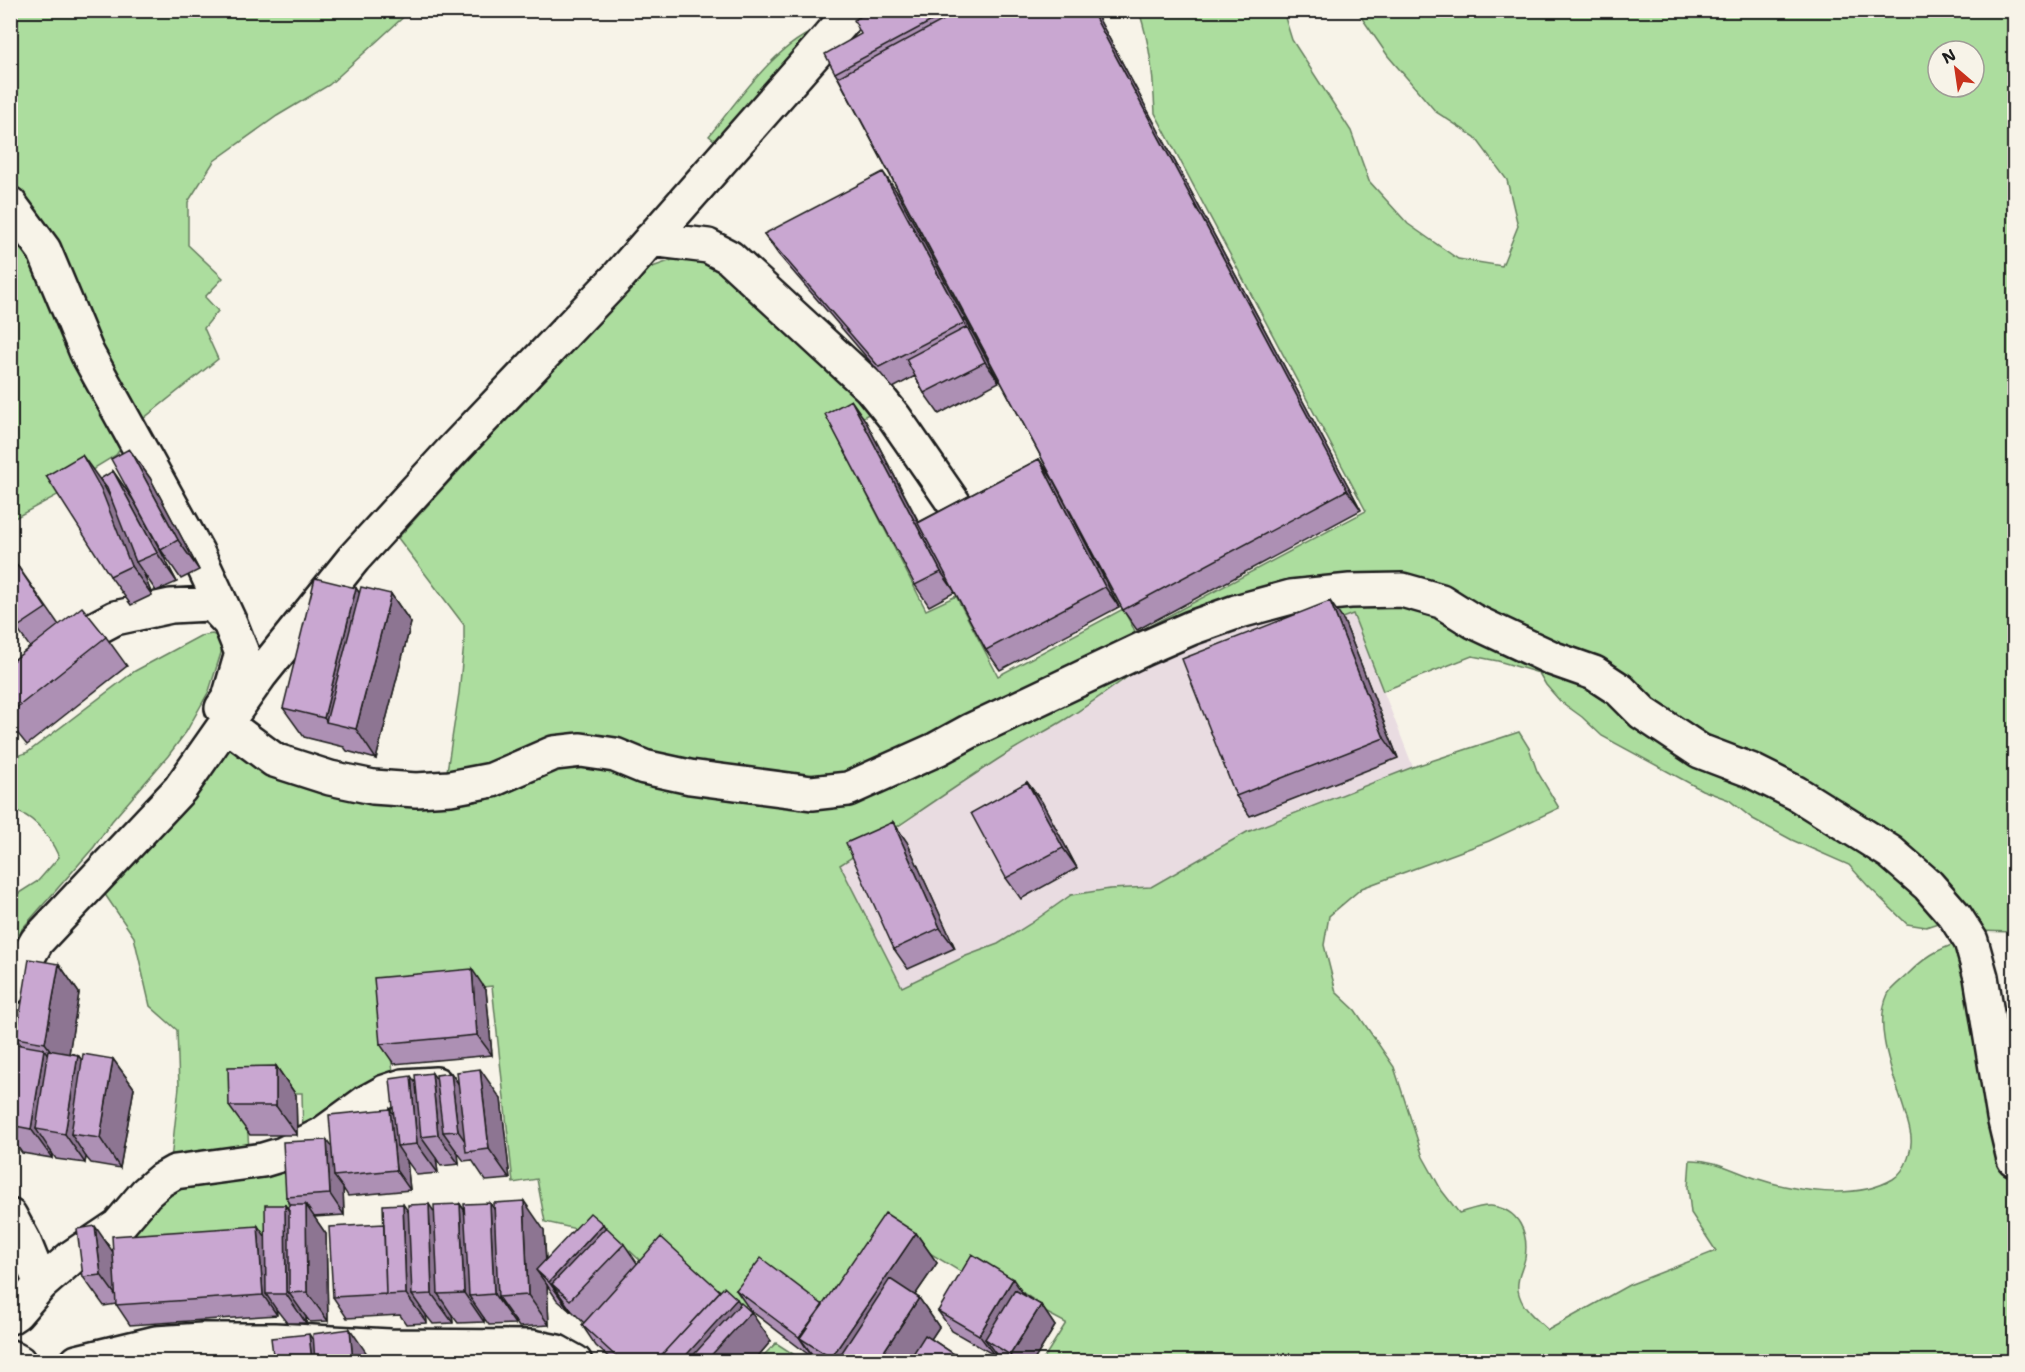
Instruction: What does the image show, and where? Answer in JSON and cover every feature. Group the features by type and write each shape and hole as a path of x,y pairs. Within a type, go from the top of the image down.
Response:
{"street":[{"path":"37,941 180,789 260,675 354,558 618,276 854,10"},
{"path":"10,204 44,250 87,353 197,552 242,653 229,698 176,775 51,914 10,988"},
{"path":"651,239 708,246 729,257 870,387 895,418 955,505"},
{"path":"226,724 274,760 330,778 373,787 450,788 492,780 554,753 581,750 615,755 644,767 690,777 812,793 848,789 1191,628 1236,612 1291,597 1350,591 1402,590 1441,601 1473,621 1554,659 1594,673 1620,690 1643,713 1700,751 1750,770 1796,793 1890,852 1928,885 1955,916 1971,941 1981,977 2004,1117 2014,1159"},
{"path":"54,657 98,627 131,613 195,603 208,604 216,608 230,623"},
{"path":"10,1317 41,1284 72,1257 118,1226 146,1193 175,1172 263,1160 283,1154 321,1135 365,1103 385,1092 403,1086 421,1084 467,1088"},
{"path":"10,1216 24,1242 41,1284"},
{"path":"77,1362 156,1343 202,1340 274,1340 350,1345 532,1347 558,1352 575,1362"},
{"path":"10,1358 18,1362"}],"shaded area":[{"path":"1280,610 1290,637 1353,613 1413,767 1247,832 1151,887 1110,889 1071,895 998,944 966,956 902,987 840,865 904,824 949,790 1016,747 1066,720 1167,651"}],"green space":[{"path":"10,11 410,11 329,85 277,116 214,161 188,202 188,245 223,278 205,297 218,311 204,328 218,359 139,422 11,189"},
{"path":"1139,11 1283,11 1292,40 1351,131 1369,181 1408,224 1458,259 1502,266 1518,226 1507,180 1475,137 1436,112 1388,56 1357,11 2014,11 2014,932 1978,931 1965,914 1478,615 1295,589 849,781 650,758 465,772 447,771 459,693 464,625 398,538 644,270 672,260 696,258 718,266 878,409 835,432 926,610 956,596 998,676 1123,609 1136,633 1366,511 1155,113 1151,61"},
{"path":"823,27 719,144 709,136 746,89 775,58 806,34"},
{"path":"10,217 128,438 116,455 96,467 78,484 11,520"},
{"path":"1399,597 1548,665 1839,828 1947,920 1926,927 1907,924 1849,865 1792,840 1753,819 1729,800 1702,790 1602,736 1560,701 1539,673 1472,656 1383,691 1353,614 1289,637 1280,610"},
{"path":"212,634 223,638 221,653 209,691 186,732 112,821 94,847 22,929 11,957 11,898 38,881 59,857 51,841 34,821 11,810 11,755 28,752 135,671 200,636"},
{"path":"1141,667 1085,707 982,769 840,865 902,987 966,956 998,944 1071,895 1110,889 1151,887 1247,832 1413,767 1519,732 1529,748 1537,771 1559,808 1489,841 1362,888 1329,916 1324,945 1336,992 1355,1010 1394,1067 1423,1157 1442,1191 1459,1213 1491,1206 1509,1212 1520,1224 1526,1249 1518,1286 1525,1307 1548,1330 1629,1285 1716,1251 1691,1213 1688,1187 1690,1160 1715,1163 1771,1183 1825,1192 1861,1190 1878,1186 1898,1175 1906,1164 1911,1137 1885,1044 1883,1009 1888,994 1894,986 1920,963 1937,951 1960,942 2003,1159 2014,1194 2014,1361 1042,1361 1066,1323 1030,1304 1034,1300 982,1266 974,1280 902,1236 840,1321 774,1273 741,1311 647,1267 616,1238 545,1222 537,1179 513,1183 492,986 382,997 394,1078 303,1135 302,1093 245,1093 249,1149 171,1160 179,1087 177,1030 150,1006 134,937 104,893 229,744 372,797 555,762 803,802"},
{"path":"286,1165 290,1229 275,1240 105,1250 179,1186"},
{"path":"776,1343 804,1361 758,1361"},
{"path":"272,1352 287,1362 132,1362 177,1353"}],"building":[{"path":"871,10 952,10 835,73 825,54 861,34 854,20"},
{"path":"962,10 1091,10 1347,490 1123,610 838,77"},
{"path":"883,172 964,323 879,367 764,234"},
{"path":"967,327 985,362 924,393 906,359"},
{"path":"851,400 941,572 915,585 825,414"},
{"path":"129,449 178,540 161,550 111,459"},
{"path":"82,455 101,489 131,566 110,576 46,476"},
{"path":"1039,459 1105,587 986,650 918,523"},
{"path":"113,471 157,553 136,562 107,488 100,479"},
{"path":"10,555 46,608 16,628 10,619"},
{"path":"315,578 356,588 324,718 283,708"},
{"path":"361,587 391,594 356,729 326,722"},
{"path":"1330,601 1384,738 1236,796 1182,659"},
{"path":"82,607 106,637 10,713 10,663"},
{"path":"1027,782 1063,848 1006,878 971,813"},
{"path":"893,822 940,928 894,949 846,843"},
{"path":"29,959 59,964 45,1043 16,1038"},
{"path":"472,969 477,1035 380,1044 374,978"},
{"path":"15,1044 44,1049 31,1129 10,1125 10,1070"},
{"path":"48,1050 78,1055 65,1134 36,1129"},
{"path":"83,1054 113,1059 100,1138 71,1134"},
{"path":"276,1066 276,1106 229,1106 228,1067"},
{"path":"480,1069 489,1149 466,1152 457,1072"},
{"path":"432,1073 438,1135 421,1137 415,1075"},
{"path":"451,1073 458,1131 443,1132 436,1075"},
{"path":"411,1076 417,1144 397,1146 390,1079"},
{"path":"390,1109 396,1170 334,1176 329,1115"},
{"path":"327,1140 330,1194 286,1197 283,1142"},
{"path":"524,1201 528,1295 498,1297 494,1203"},
{"path":"490,1203 494,1294 469,1296 464,1204"},
{"path":"403,1204 406,1294 386,1295 383,1205"},
{"path":"429,1204 432,1294 412,1295 408,1205"},
{"path":"460,1204 464,1293 438,1294 434,1205"},
{"path":"265,1205 285,1205 286,1294 266,1294"},
{"path":"289,1205 306,1205 307,1292 289,1293"},
{"path":"590,1213 603,1224 549,1282 536,1270"},
{"path":"885,1213 916,1233 831,1358 800,1338"},
{"path":"384,1224 386,1294 333,1297 329,1227"},
{"path":"95,1226 101,1275 83,1277 77,1229"},
{"path":"258,1226 263,1295 116,1305 112,1236"},
{"path":"606,1227 624,1244 570,1300 552,1284"},
{"path":"661,1237 720,1291 655,1362 622,1362 582,1325"},
{"path":"972,1254 1013,1279 979,1335 938,1311"},
{"path":"761,1258 823,1305 799,1337 736,1290"},
{"path":"890,1279 919,1298 877,1362 839,1362 837,1360"},
{"path":"724,1287 737,1299 680,1362 655,1362"},
{"path":"1015,1290 1041,1305 1010,1355 985,1339"},
{"path":"741,1303 751,1312 705,1362 687,1362"},
{"path":"350,1329 353,1362 315,1362 313,1334"},
{"path":"309,1334 312,1362 274,1362 271,1338"},
{"path":"925,1335 954,1354 949,1362 908,1362"},
{"path":"959,1355 970,1362 955,1362"}]}
